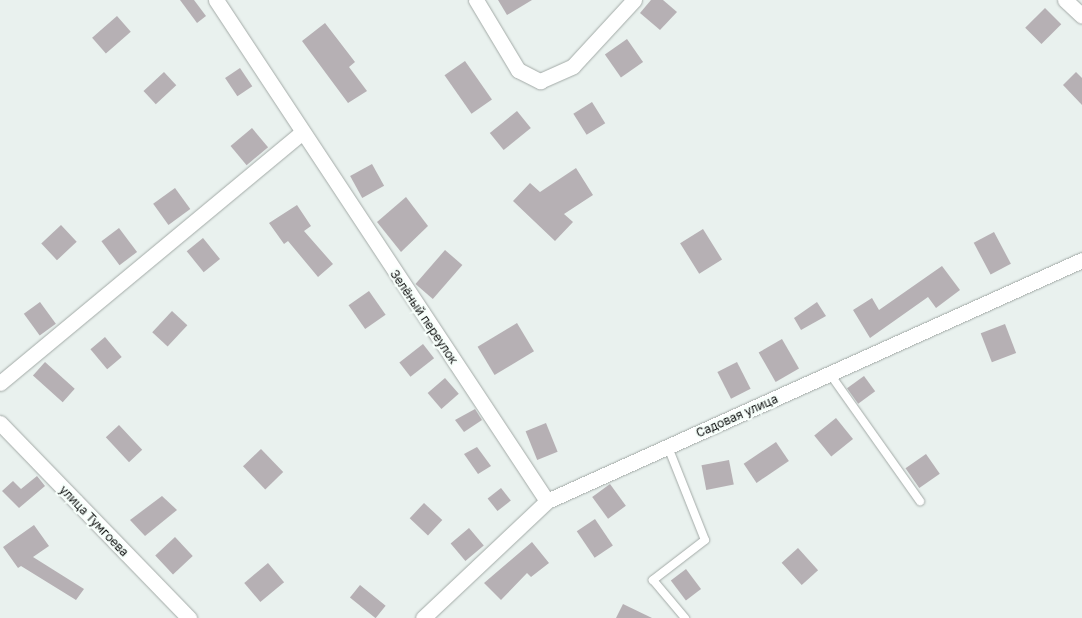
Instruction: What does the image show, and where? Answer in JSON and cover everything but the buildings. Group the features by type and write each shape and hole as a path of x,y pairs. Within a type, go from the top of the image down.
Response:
{"street":[{"name":"Зелёный переулок","path":"216,0 546,501"},
{"path":"476,0 518,70 540,81 573,66 634,0"},
{"path":"1066,0 1082,16"},
{"path":"0,383 302,132"},
{"name":"Садовая улица","path":"423,618 546,501 1082,260"},
{"name":"улица Тумгоева","path":"0,423 189,618"}],"lane":[{"path":"830,374 920,501"},
{"path":"668,447 705,540 653,580 686,618"}]}
